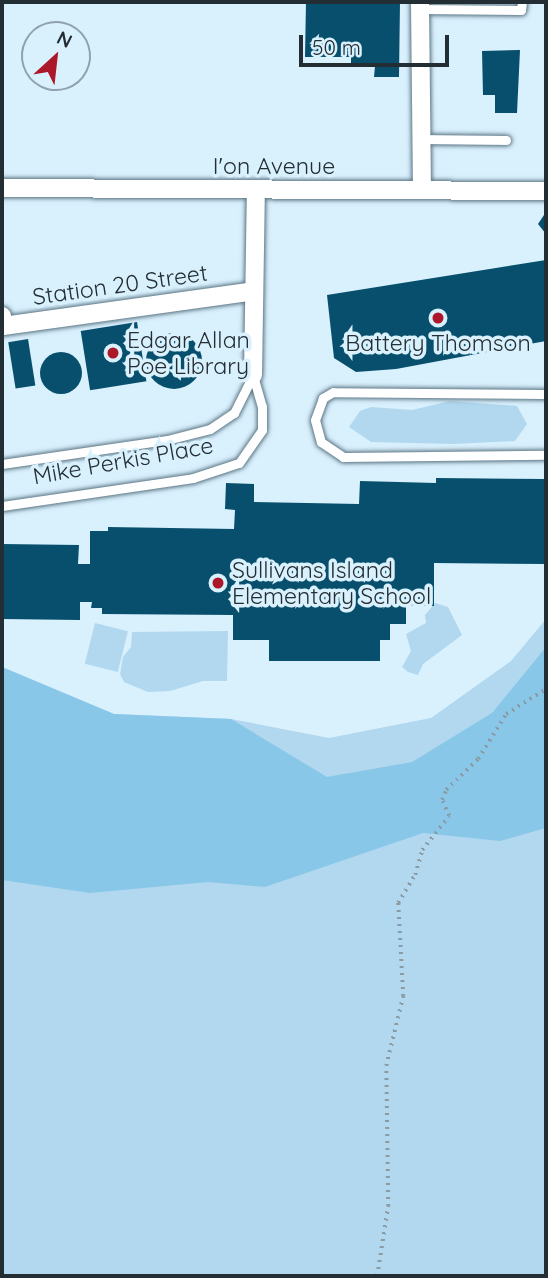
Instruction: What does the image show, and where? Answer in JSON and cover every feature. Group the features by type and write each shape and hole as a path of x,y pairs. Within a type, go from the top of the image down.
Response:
{"street":[{"path":"420,5 422,190"},
{"name":"I'on Avenue","path":"2,188 546,191"},
{"name":"Mike Perkis Place","path":"253,375 256,191"},
{"name":"Station 20 Street","path":"2,316 3,326 254,291"}],"lane":[{"path":"420,5 522,9 522,2"},
{"path":"421,139 506,140"},
{"name":"Mike Perkis Place","path":"2,464 167,440 210,429 234,414 253,375"},
{"name":"Mike Perkis Place","path":"2,506 193,478 239,463 262,430 262,407 253,375"},
{"path":"546,394 333,392 323,398 315,421 321,442 343,457 546,455"}],"path":[{"path":"377,1276 388,1206 386,1066 403,996 398,904 415,875 422,850 449,816 442,800 446,790 478,759 506,714 546,689"}],"shaded area":[{"path":"450,401 517,406 527,424 515,441 453,444 371,442 349,427 360,411 371,407 412,410"},
{"path":"435,603 448,607 462,635 423,664 418,675 408,672 402,667 411,651 406,634 426,623 425,615"},
{"path":"546,619 546,1276 2,1276 2,667 114,714 231,719 329,738 431,718 511,661"},
{"path":"95,623 128,631 118,672 85,664"},
{"path":"228,631 227,681 203,681 170,691 148,692 124,682 120,674 123,657 131,647 132,632"},
{"path":"546,647 546,828 500,841 423,833 265,887 208,882 90,893 2,880 2,667 114,714 231,719 327,777 412,762 492,713"}],"building":[{"path":"306,2 400,2 399,77 374,77 375,66 351,67 351,57 305,57"},
{"path":"520,50 517,113 495,113 495,95 483,95 482,51"},
{"path":"546,212 546,234 538,224"},
{"name":"Battery Thomson","path":"546,260 546,341 396,369 356,372 334,358 327,295"},
{"name":"Edgar Allan Poe Library","path":"137,322 146,381 90,390 81,331"},
{"path":"174,333 185,335 194,341 200,350 200,372 194,381 185,387 174,389 163,387 154,381 148,372 146,361 148,350 154,341 163,335"},
{"path":"28,339 35,385 16,389 8,342"},
{"path":"61,352 76,358 82,373 76,388 61,394 46,388 40,373 46,358"},
{"name":"Sullivans Island Elementary School","path":"436,478 545,479 545,564 434,563 434,606 406,605 406,624 390,624 390,640 380,640 380,661 269,661 269,640 233,640 233,615 102,614 102,608 91,608 92,602 80,602 80,620 2,619 2,544 79,545 78,564 90,564 90,531 108,531 108,527 234,529 235,510 225,509 226,483 254,484 254,502 359,504 360,481 436,483"}],"place":[{"name":"Battery Thomson","path":"438,318"},
{"name":"Edgar Allan Poe Library","path":"113,353"},
{"name":"Sullivans Island Elementary School","path":"218,583"}]}
